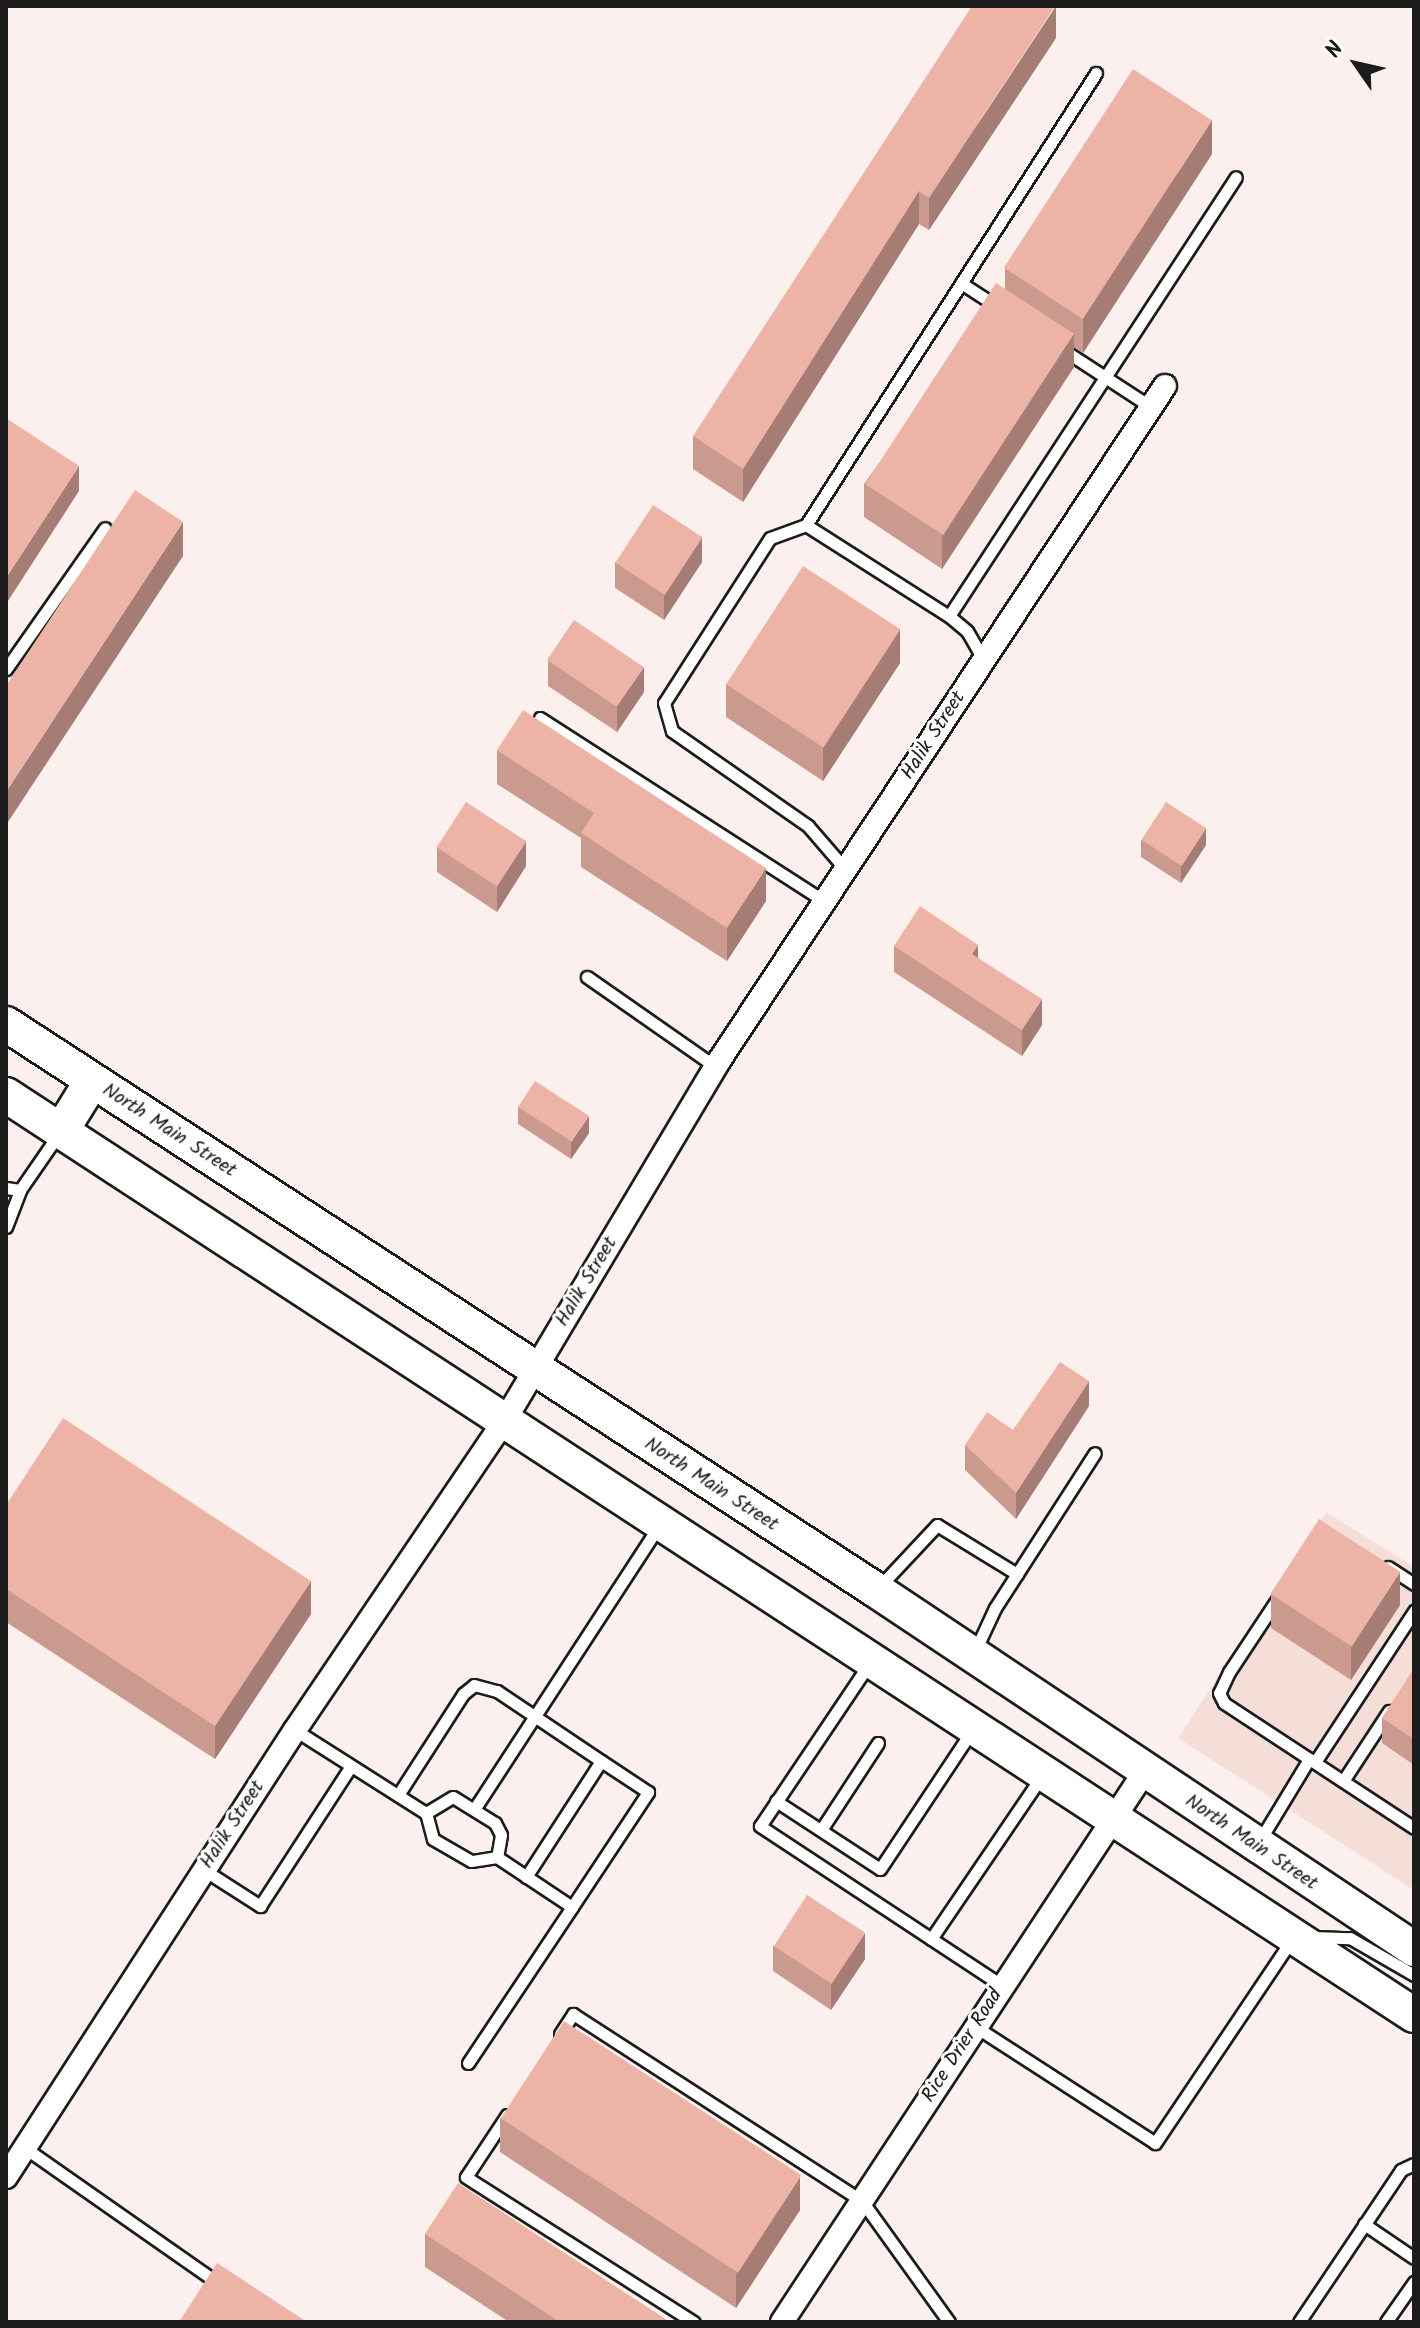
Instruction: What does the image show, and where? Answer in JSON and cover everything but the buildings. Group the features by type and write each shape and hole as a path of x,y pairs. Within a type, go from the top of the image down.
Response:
{"main road":[{"name":"North Main Street","path":"6,1024 876,1590 1256,1848 1414,1949"},
{"path":"61,1131 92,1081"},
{"path":"6,1095 1414,2015"}],"street":[{"name":"Halik Street","path":"6,2177 295,1730 505,1420 716,1067 1165,386"},
{"name":"Rice Drier Road","path":"782,2322 1145,1771"}],"lane":[{"path":"846,870 808,826 672,731 664,703 770,538 806,525 1096,73"},
{"path":"949,616 1236,177"},
{"path":"961,283 1014,317"},
{"path":"1053,343 1151,407"},
{"path":"806,525 949,616 967,631 984,661"},
{"path":"6,669 105,528"},
{"path":"540,718 825,902"},
{"path":"587,977 716,1067"},
{"path":"6,1227 20,1190 61,1131"},
{"path":"6,1188 20,1190"},
{"path":"973,1655 1017,1574 1095,1453"},
{"path":"475,1808 661,1523"},
{"path":"876,1590 937,1525 1017,1574"},
{"path":"1376,1559 1414,1584"},
{"path":"1290,1579 1219,1693 1224,1703 1414,1828"},
{"path":"1256,1848 1414,1611"},
{"path":"872,1660 760,1826 1003,1986"},
{"path":"398,1795 474,1685 486,1685 648,1792 468,2063"},
{"path":"1343,1781 1398,1697"},
{"path":"776,1801 880,1869 974,1727"},
{"path":"295,1730 426,1813 433,1839 471,1861 497,1857 572,1907"},
{"path":"821,1830 878,1743"},
{"path":"526,1877 601,1761"},
{"path":"204,1870 260,1906 351,1766"},
{"path":"931,1939 1044,1772"},
{"path":"426,1813 453,1797 475,1808 495,1823 501,1835 497,1857"},
{"path":"976,2027 1155,2143 1294,1937 1350,1938 1414,1975"},
{"path":"548,2051 573,2014 862,2201 949,2322"},
{"path":"515,2102 466,2177 694,2322"},
{"path":"25,2148 228,2289"},
{"path":"1299,2322 1401,2170 1414,2164"},
{"path":"1364,2224 1414,2258"},
{"path":"1386,2322 1414,2282"}],"shaded area":[{"path":"1326,1512 1414,1567 1414,1890 1178,1738"}]}
